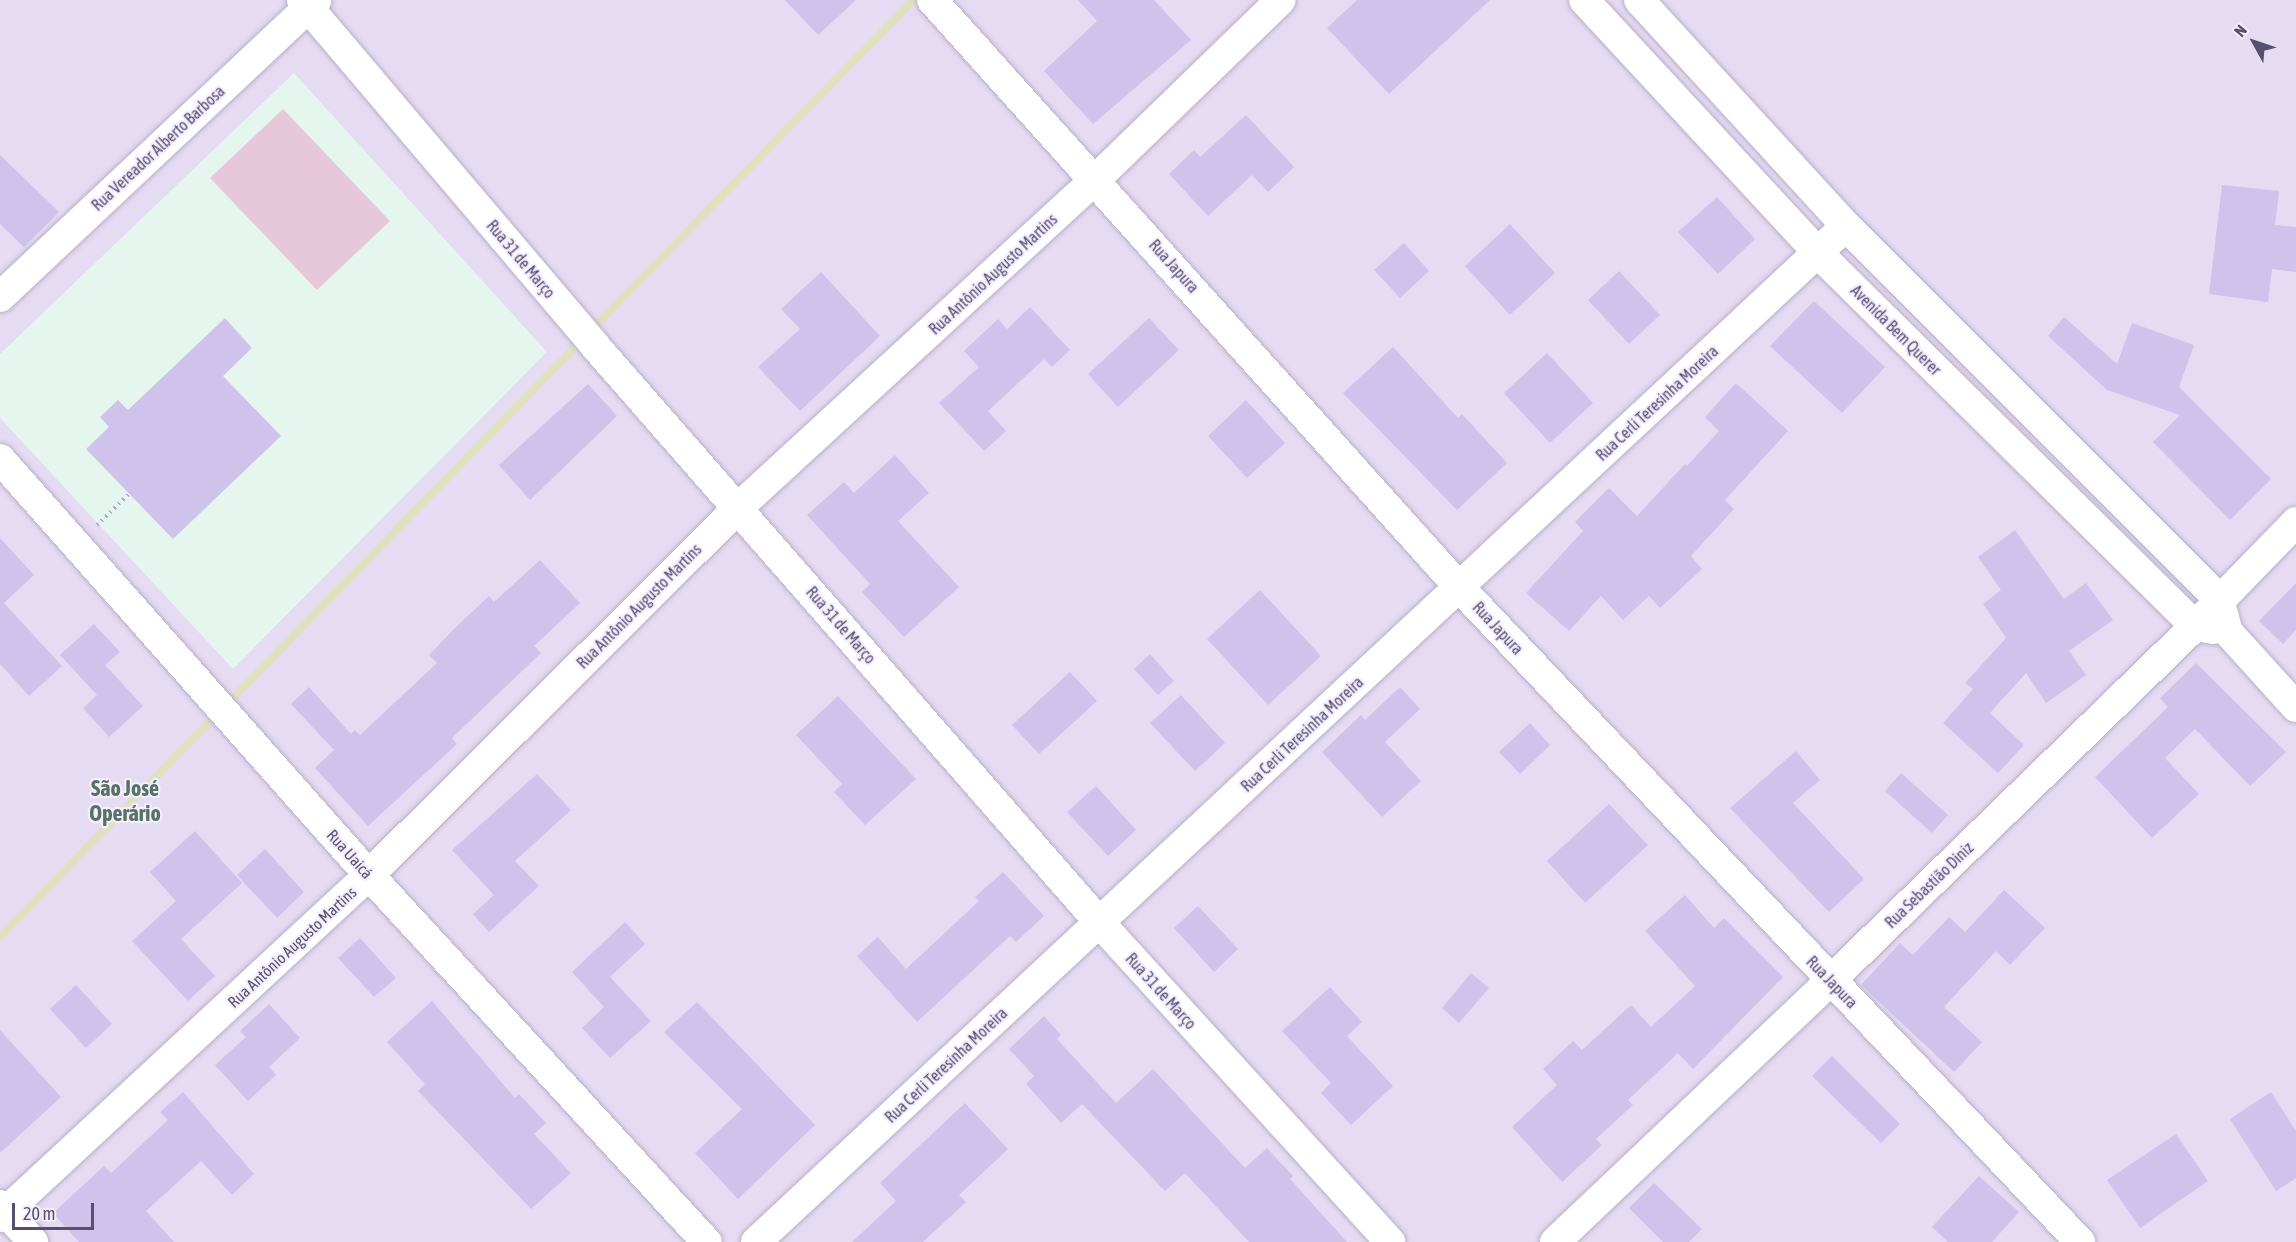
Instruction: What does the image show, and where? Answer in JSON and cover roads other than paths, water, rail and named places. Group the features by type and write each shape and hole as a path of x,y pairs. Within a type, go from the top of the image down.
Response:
{"street":[{"name":"Rua Japura","path":"932,0 1096,179 1459,587 1830,981 2080,1242"},
{"name":"Rua Antônio Augusto Martins","path":"2,1211 369,875 739,507 1096,179 1281,0"},
{"name":"Avenida Bem Querer","path":"1584,0 1818,253 2195,626"},
{"path":"1638,0 1846,226 2219,599 2228,632 2296,707"},
{"name":"Rua Vereador Alberto Barbosa","path":"0,297 309,2"},
{"name":"Rua 31 de Março","path":"309,2 587,337 739,507 1099,922 1390,1242"},
{"name":"Rua Cerli Teresinha Moreira","path":"756,1242 1846,226"},
{"name":"Rua Uaicá","path":"0,459 369,875 707,1242"},
{"name":"Rua Sebastião Diniz","path":"1555,1242 1830,981 2195,626 2296,522"},
{"path":"2195,626 2228,632"},
{"path":"2,1211 33,1242"}],"waterway":[{"path":"0,937 913,0"}],"district":[{"name":"São José Operário","path":"125,800"}]}
